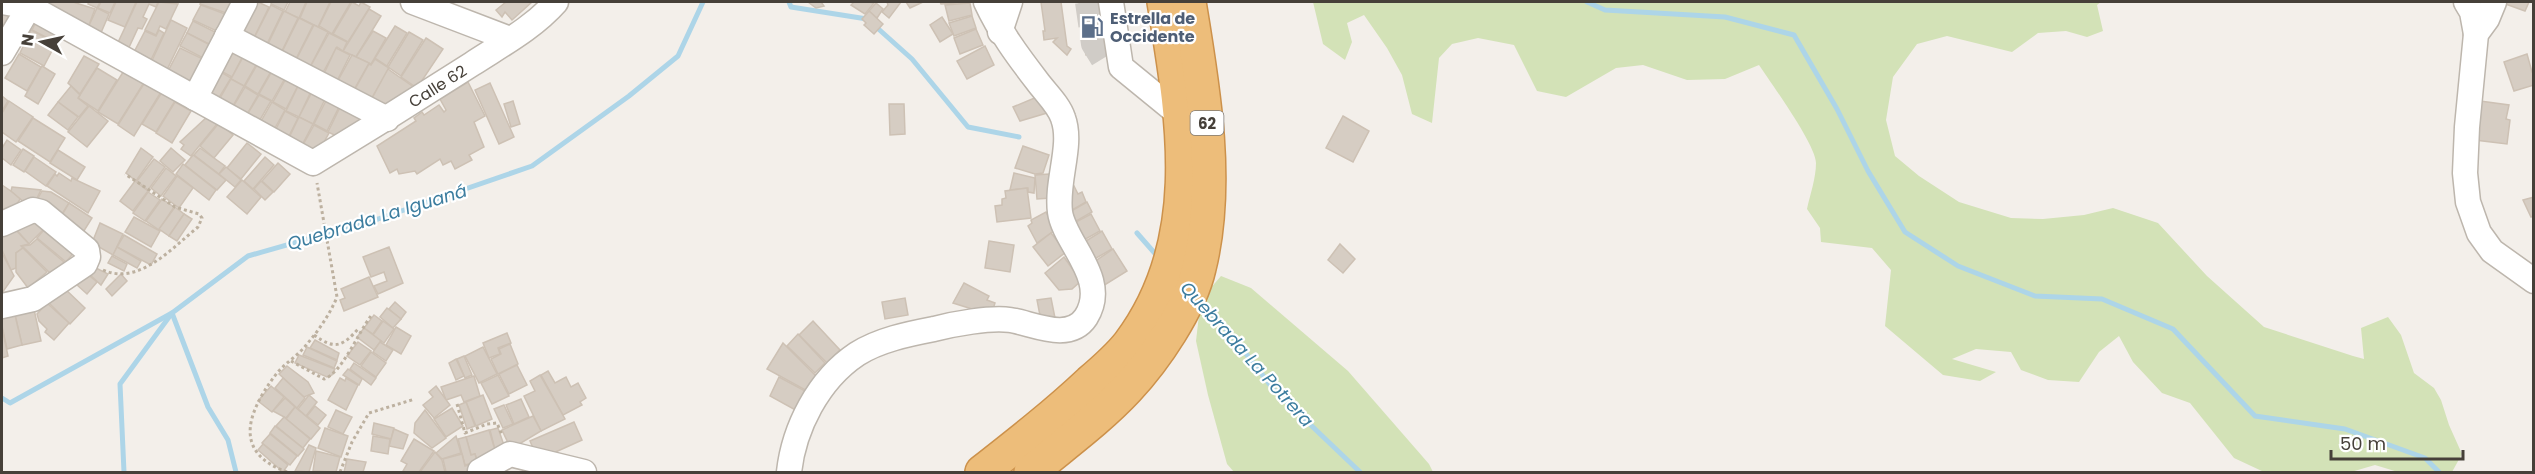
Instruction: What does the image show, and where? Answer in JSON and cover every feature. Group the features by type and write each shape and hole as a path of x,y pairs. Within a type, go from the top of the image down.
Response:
{"highway":[{"name":"62","path":"982,472 1063,407 1139,353 1181,312 1199,270 1191,240 1175,59 1164,2"},
{"name":"62","path":"1190,2 1207,111 1207,200 1191,240"},
{"name":"62","path":"1031,472 1101,414 1128,388 1139,353"}],"street":[{"path":"2,2 31,4 313,163"},
{"path":"195,98 245,2"},
{"path":"413,2 510,39"},
{"name":"Calle 62","path":"313,163 387,119 510,39 542,17 556,2"},
{"path":"789,472 791,455 810,407 831,376 858,353 898,337 953,324 1010,320 1036,328 1068,330 1086,317 1093,294 1087,268 1060,215 1058,187 1068,134 1063,115 1000,32 986,2"},
{"path":"1000,32 1010,2"},
{"path":"1111,2 1113,66 1181,116"},
{"path":"2466,2 2472,12 2476,34 2467,127 2465,173 2468,202 2479,233 2492,251 2534,281"},
{"path":"2476,34 2487,19 2494,2"},
{"path":"2,53 31,4"},
{"path":"227,36 387,119"},
{"path":"2,224 33,210 41,212 87,250 88,257 85,262 33,299 2,306"},
{"path":"480,471 510,454 584,472"}],"path":[{"path":"287,472 269,466 254,451 250,438 255,409 275,376 314,335 330,313 337,297 313,163"},
{"path":"85,262 112,274 141,271 198,227 202,221 202,215 176,207 125,174"},
{"path":"290,361 324,379 330,377 343,364 354,340 371,316 353,335 338,345 330,346 314,335"},
{"path":"340,472 352,442 369,413 415,399"},
{"path":"457,404 465,433 487,424 497,423 510,454"}],"green space":[{"path":"1313,2 2101,2 2097,5 2103,31 2087,37 2066,31 2038,33 2012,52 1947,36 1917,44 1893,77 1886,120 1895,156 1919,176 1959,202 2011,218 2043,219 2084,215 2113,208 2158,223 2207,276 2264,327 2364,359 2361,328 2388,317 2401,335 2414,373 2434,388 2441,400 2462,454 2452,472 2398,472 2375,465 2351,472 2264,472 2234,458 2190,403 2162,393 2133,362 2119,336 2099,352 2079,382 2048,380 2021,370 2011,352 1976,349 1952,359 1996,372 1980,381 1943,375 1885,326 1891,270 1872,248 1821,242 1820,228 1807,209 1815,175 1814,154 1792,114 1759,65 1725,79 1687,80 1643,65 1616,68 1566,97 1537,91 1514,45 1478,38 1452,44 1439,58 1432,123 1412,114 1402,75 1364,15 1347,23 1352,42 1345,60 1323,44"},
{"path":"1221,276 1251,288 1348,371 1429,464 1433,472 1234,472 1227,464 1196,341 1199,315 1209,290"}],"building":[{"path":"46,2 73,2 95,9 87,30 44,8"},
{"path":"89,2 100,2 97,8 88,4"},
{"path":"101,2 115,2 110,13 98,8"},
{"path":"116,2 136,2 125,27 108,20"},
{"path":"137,2 158,2 156,7 149,4 143,17 147,19 142,29 138,28 125,56 114,51"},
{"path":"159,2 178,4 166,29 160,26 156,35 145,30"},
{"path":"201,2 240,2 235,16 200,4"},
{"path":"250,2 258,2 269,7 251,44 234,35"},
{"path":"272,2 288,2 284,10 271,4"},
{"path":"290,2 306,2 299,18 285,12"},
{"path":"307,2 330,2 318,27 300,18"},
{"path":"331,2 351,2 332,34 319,26"},
{"path":"352,2 359,6 361,2 370,7 348,42 333,34"},
{"path":"506,2 532,2 512,20 505,12 502,17 496,10"},
{"path":"808,2 821,2 824,6 816,8"},
{"path":"854,2 874,3 865,14 851,5"},
{"path":"887,2 901,2 889,18 882,12 888,5"},
{"path":"906,2 923,2 910,8"},
{"path":"940,2 973,2 941,4"},
{"path":"1041,2 1061,2 1067,46 1071,49 1067,55 1053,42 1057,38 1044,40"},
{"name":"Estrella de Occidente","path":"1079,2 1100,2 1106,52 1086,55"},
{"path":"2500,2 2529,2 2525,11"},
{"path":"876,3 883,9 877,18 869,11"},
{"path":"970,3 972,15 949,21 945,5"},
{"path":"201,5 233,17 223,34 193,20"},
{"path":"271,5 283,11 265,48 252,42"},
{"path":"97,8 109,14 100,35 87,30"},
{"path":"369,9 381,16 356,57 343,51"},
{"path":"284,11 298,18 279,57 265,50"},
{"path":"869,11 883,24 874,34 864,25 866,23 862,19"},
{"path":"2,12 8,13 10,24 2,32"},
{"path":"972,16 976,28 954,36 949,23"},
{"path":"942,17 953,34 940,42 930,25"},
{"path":"38,18 61,30 55,42 32,30"},
{"path":"299,18 313,25 294,63 280,56"},
{"path":"171,20 187,28 164,76 148,69"},
{"path":"193,21 221,35 215,47 187,33"},
{"path":"314,25 328,32 308,71 294,64"},
{"path":"395,26 407,33 387,66 375,58"},
{"path":"976,29 983,45 960,54 954,38"},
{"path":"31,30 56,43 44,66 20,53"},
{"path":"159,30 164,33 148,66 131,58 145,31 156,36"},
{"path":"373,31 386,38 371,64 356,57"},
{"path":"409,32 423,40 401,76 388,67"},
{"path":"187,33 212,46 205,59 180,46"},
{"path":"329,33 347,42 343,51 337,47 320,78 308,71"},
{"path":"426,38 443,49 417,88 401,77"},
{"path":"232,42 246,50 232,77 217,69"},
{"path":"985,46 994,65 967,79 957,61"},
{"path":"180,48 205,60 189,90 165,77"},
{"path":"336,48 350,55 335,85 322,78"},
{"path":"247,50 260,58 244,86 231,79"},
{"path":"19,54 41,67 27,91 5,78"},
{"path":"2527,54 2532,72 2534,71 2534,85 2514,91 2504,62"},
{"path":"352,55 369,63 351,95 335,86"},
{"path":"84,56 99,64 80,94 68,83"},
{"path":"261,58 274,66 258,94 245,86"},
{"path":"375,59 389,68 370,101 354,91 369,64 371,65"},
{"path":"42,66 55,74 38,104 25,96"},
{"path":"275,66 288,73 272,101 259,94"},
{"path":"97,68 117,80 98,111 78,98"},
{"path":"125,69 145,81 118,124 98,112"},
{"path":"216,69 231,78 214,106 200,98"},
{"path":"388,69 415,88 387,113 370,102"},
{"path":"289,73 301,80 286,109 273,102"},
{"path":"231,79 244,86 228,115 215,107"},
{"path":"301,80 313,87 299,117 286,111"},
{"path":"145,82 161,92 134,136 118,125"},
{"path":"468,82 485,116 474,122 484,147 469,155 472,160 455,169 451,161 443,165 440,159 417,174 415,171 399,174 397,169 390,173 377,146 416,121 414,118 422,112 424,115 439,105 444,112 446,110 440,99"},
{"path":"490,83 514,137 499,144 475,90"},
{"path":"71,86 80,95 78,98 88,106 79,117 58,102"},
{"path":"315,86 328,93 313,124 299,117"},
{"path":"245,87 258,95 242,123 228,115"},
{"path":"162,92 175,101 156,132 142,124"},
{"path":"330,93 343,99 327,131 314,124"},
{"path":"259,95 271,101 254,130 242,123"},
{"path":"2,96 8,101 2,111"},
{"path":"1037,97 1047,113 1020,121 1013,107"},
{"path":"9,101 33,117 16,142 2,132 2,113"},
{"path":"343,101 374,120 349,142 328,132"},
{"path":"513,101 520,124 511,127 504,104"},
{"path":"2480,101 2509,105 2506,119 2510,120 2507,144 2475,140"},
{"path":"58,102 78,117 68,130 48,115"},
{"path":"175,102 191,111 172,143 156,133"},
{"path":"272,102 285,110 270,137 256,130"},
{"path":"889,104 904,104 905,134 890,135"},
{"path":"89,106 108,121 87,147 68,132"},
{"path":"285,111 298,118 285,144 272,137"},
{"path":"1343,116 1369,131 1353,162 1326,148"},
{"path":"207,117 217,124 191,156 181,149 184,145 180,142"},
{"path":"299,117 313,124 299,151 286,144"},
{"path":"33,118 65,138 50,162 18,141"},
{"path":"219,123 233,135 214,158 200,146"},
{"path":"314,125 329,133 314,160 299,152"},
{"path":"7,140 21,150 11,165 2,158 2,148"},
{"path":"247,143 261,154 241,179 227,168"},
{"path":"1023,146 1049,155 1043,173 1035,174 1015,168"},
{"path":"141,148 153,157 136,181 126,173"},
{"path":"171,148 185,160 173,172 160,161"},
{"path":"200,148 225,166 219,174 194,155"},
{"path":"23,149 34,156 24,172 13,165"},
{"path":"58,150 85,167 77,180 50,163"},
{"path":"193,155 226,180 217,190 185,165"},
{"path":"34,157 56,172 46,186 25,171"},
{"path":"265,157 274,165 253,189 244,181"},
{"path":"154,159 165,167 148,190 137,181"},
{"path":"278,163 290,174 274,192 262,181"},
{"path":"183,164 216,190 209,200 176,174"},
{"path":"226,167 241,180 235,187 219,174"},
{"path":"166,168 176,176 161,196 151,188"},
{"path":"59,173 71,181 72,178 100,191 88,213 47,186 55,174 57,176"},
{"path":"1014,173 1035,178 1034,193 1028,192 1028,188 1010,190"},
{"path":"1049,174 1051,198 1037,199 1035,175"},
{"path":"177,176 193,188 179,208 163,196"},
{"path":"242,180 261,197 247,214 227,197"},
{"path":"135,181 148,191 133,211 120,201"},
{"path":"261,181 273,192 265,200 254,189"},
{"path":"2,185 21,198 9,215 2,209"},
{"path":"1074,186 1078,194 1082,192 1086,202 1067,213 1067,189"},
{"path":"12,187 41,190 33,206 25,203 11,191"},
{"path":"1027,188 1031,218 997,222 995,206 1002,205 1002,199 1006,198 1005,191"},
{"path":"42,191 51,192 69,203 59,219 34,205"},
{"path":"148,192 160,200 145,221 133,213"},
{"path":"2534,197 2534,216 2531,217 2523,200"},
{"path":"162,199 174,207 159,230 146,221"},
{"path":"1087,202 1092,212 1071,224 1066,214"},
{"path":"69,203 92,218 82,234 59,220"},
{"path":"175,207 184,214 169,236 159,229"},
{"path":"1046,212 1055,230 1037,243 1028,226 1032,223 1031,220"},
{"path":"184,214 192,219 177,241 169,236"},
{"path":"1091,214 1100,231 1082,241 1072,224"},
{"path":"134,217 160,231 151,247 125,232"},
{"path":"40,218 48,225 29,244 13,226"},
{"path":"100,223 123,234 113,255 92,243"},
{"path":"48,225 77,249 66,262 37,238"},
{"path":"13,227 29,244 21,246 23,248 16,253 16,268 11,270 2,250 2,234"},
{"path":"1102,231 1112,249 1091,261 1081,244"},
{"path":"1051,233 1066,252 1048,266 1033,247"},
{"path":"124,235 157,254 151,265 117,247"},
{"path":"37,239 64,262 52,275 22,246 30,245"},
{"path":"989,241 1014,245 1010,272 985,268"},
{"path":"1340,244 1355,259 1343,273 1328,260"},
{"path":"117,247 141,261 137,268 113,255"},
{"path":"389,247 403,283 378,294 374,286 387,281 384,272 371,277 363,257"},
{"path":"23,248 47,272 28,288 16,272 16,253"},
{"path":"1113,249 1127,271 1103,286 1091,264"},
{"path":"2,253 14,276 2,293"},
{"path":"112,256 127,264 124,271 108,263"},
{"path":"1064,257 1081,281 1072,289 1059,290 1045,273"},
{"path":"92,266 108,274 101,285 87,272"},
{"path":"86,273 97,282 87,294 77,285"},
{"path":"121,274 127,281 112,296 106,289"},
{"path":"369,277 378,297 344,311 340,300 345,298 341,289"},
{"path":"964,283 989,296 987,300 995,303 991,315 953,303"},
{"path":"63,287 85,308 70,324 48,302"},
{"path":"905,298 908,315 885,319 882,302"},
{"path":"1051,298 1056,323 1042,326 1037,300"},
{"path":"395,302 406,312 401,319 389,309"},
{"path":"47,303 69,323 54,340 45,332 47,329 39,321 37,314"},
{"path":"33,305 41,341 22,345 14,310"},
{"path":"387,308 401,319 393,328 380,317"},
{"path":"14,311 22,345 7,349 2,314"},
{"path":"374,315 382,321 373,334 364,328"},
{"path":"383,321 394,329 384,343 373,335"},
{"path":"813,321 840,350 827,363 799,335"},
{"path":"396,327 411,336 401,354 386,345"},
{"path":"2,328 8,356 2,358"},
{"path":"364,328 381,341 374,350 357,337"},
{"path":"507,333 511,343 498,348 500,354 489,358 483,343"},
{"path":"798,334 825,363 815,373 787,346"},
{"path":"315,340 339,353 337,360 310,348"},
{"path":"358,342 371,351 360,365 347,356"},
{"path":"380,342 393,350 386,361 373,352"},
{"path":"783,343 816,376 809,392 767,369"},
{"path":"510,344 518,364 498,374 491,359 501,354 499,349"},
{"path":"307,347 337,361 334,368 303,355"},
{"path":"483,347 497,374 479,383 465,356"},
{"path":"371,352 386,363 376,377 361,366"},
{"path":"299,355 335,369 332,375 327,377 295,363"},
{"path":"464,356 472,375 465,378 457,359"},
{"path":"456,359 464,376 456,380 449,363"},
{"path":"354,363 376,378 371,385 350,369"},
{"path":"517,365 527,385 509,394 499,374"},
{"path":"287,366 308,382 314,393 304,397 279,374"},
{"path":"348,369 362,379 359,385 343,375"},
{"path":"548,371 555,383 566,377 571,387 578,383 586,398 580,402 582,405 563,415 541,375"},
{"path":"498,375 509,396 492,404 481,383"},
{"path":"540,375 565,419 541,431 524,396 535,391 530,381"},
{"path":"474,376 480,396 464,402 461,395 446,400 441,387"},
{"path":"779,377 809,393 799,412 770,396"},
{"path":"283,378 305,398 297,408 275,388"},
{"path":"340,378 345,381 346,378 358,385 346,410 328,400"},
{"path":"271,386 284,397 272,412 258,401"},
{"path":"436,386 450,405 434,418 423,405 433,397 429,392"},
{"path":"309,395 317,402 306,416 298,409"},
{"path":"483,395 492,419 476,426 466,402"},
{"path":"285,398 295,407 286,418 273,411"},
{"path":"521,399 529,417 514,424 506,405"},
{"path":"466,402 475,426 467,429 459,405"},
{"path":"504,405 513,424 503,428 494,409"},
{"path":"315,406 326,415 318,425 307,416"},
{"path":"295,407 320,428 311,439 286,419"},
{"path":"452,408 463,426 446,437 434,419"},
{"path":"336,410 352,417 343,434 328,427"},
{"path":"425,410 446,438 432,448 414,433 415,423"},
{"path":"533,416 541,431 511,449 502,430"},
{"path":"284,417 310,439 303,448 276,426"},
{"path":"574,422 582,440 538,460 530,441"},
{"path":"374,423 394,428 391,439 372,434"},
{"path":"275,426 304,449 298,456 270,433"},
{"path":"325,428 348,436 341,457 318,448"},
{"path":"498,428 506,451 496,454 490,430"},
{"path":"394,429 408,435 403,449 389,446"},
{"path":"489,430 498,460 479,466 475,454 471,455 466,437"},
{"path":"270,434 297,456 290,465 262,443"},
{"path":"373,436 390,439 388,454 371,451"},
{"path":"456,436 461,453 442,459 436,453"},
{"path":"466,437 471,455 475,454 477,462 465,465 458,439"},
{"path":"414,439 434,451 419,472 406,472 403,471 407,464 401,461"},
{"path":"263,444 288,465 283,472 258,450"},
{"path":"309,445 316,448 309,472 295,471"},
{"path":"316,451 340,457 336,472 313,471"},
{"path":"435,452 442,460 445,472 420,472"},
{"path":"462,454 465,466 474,463 477,472 446,472 443,459"},
{"path":"347,459 366,462 363,472 344,472"}],"waterway":[{"name":"Quebrada La Iguaná","path":"124,472 120,384 172,313 248,256 378,219 532,166 629,96 678,56 703,2"},
{"path":"789,2 791,7 867,19"},
{"path":"1587,2 1605,10 1725,17 1794,35 1837,109 1868,171 1905,232 1958,266 2035,296 2102,299 2173,329 2255,416 2345,429 2425,458 2439,472"},
{"path":"874,25 912,59 968,127 1019,137"},
{"name":"Quebrada La Potrera","path":"1137,233 1158,257"},
{"name":"Quebrada La Potrera","path":"1200,301 1234,338 1274,390 1360,472"},
{"path":"2,398 10,403 172,313 208,407 228,440 236,472"}],"tunnel":[{"path":"1087,2 1093,44 1106,65"}],"place":[{"name":"Estrella de Occidente","path":"1092,27"}]}
